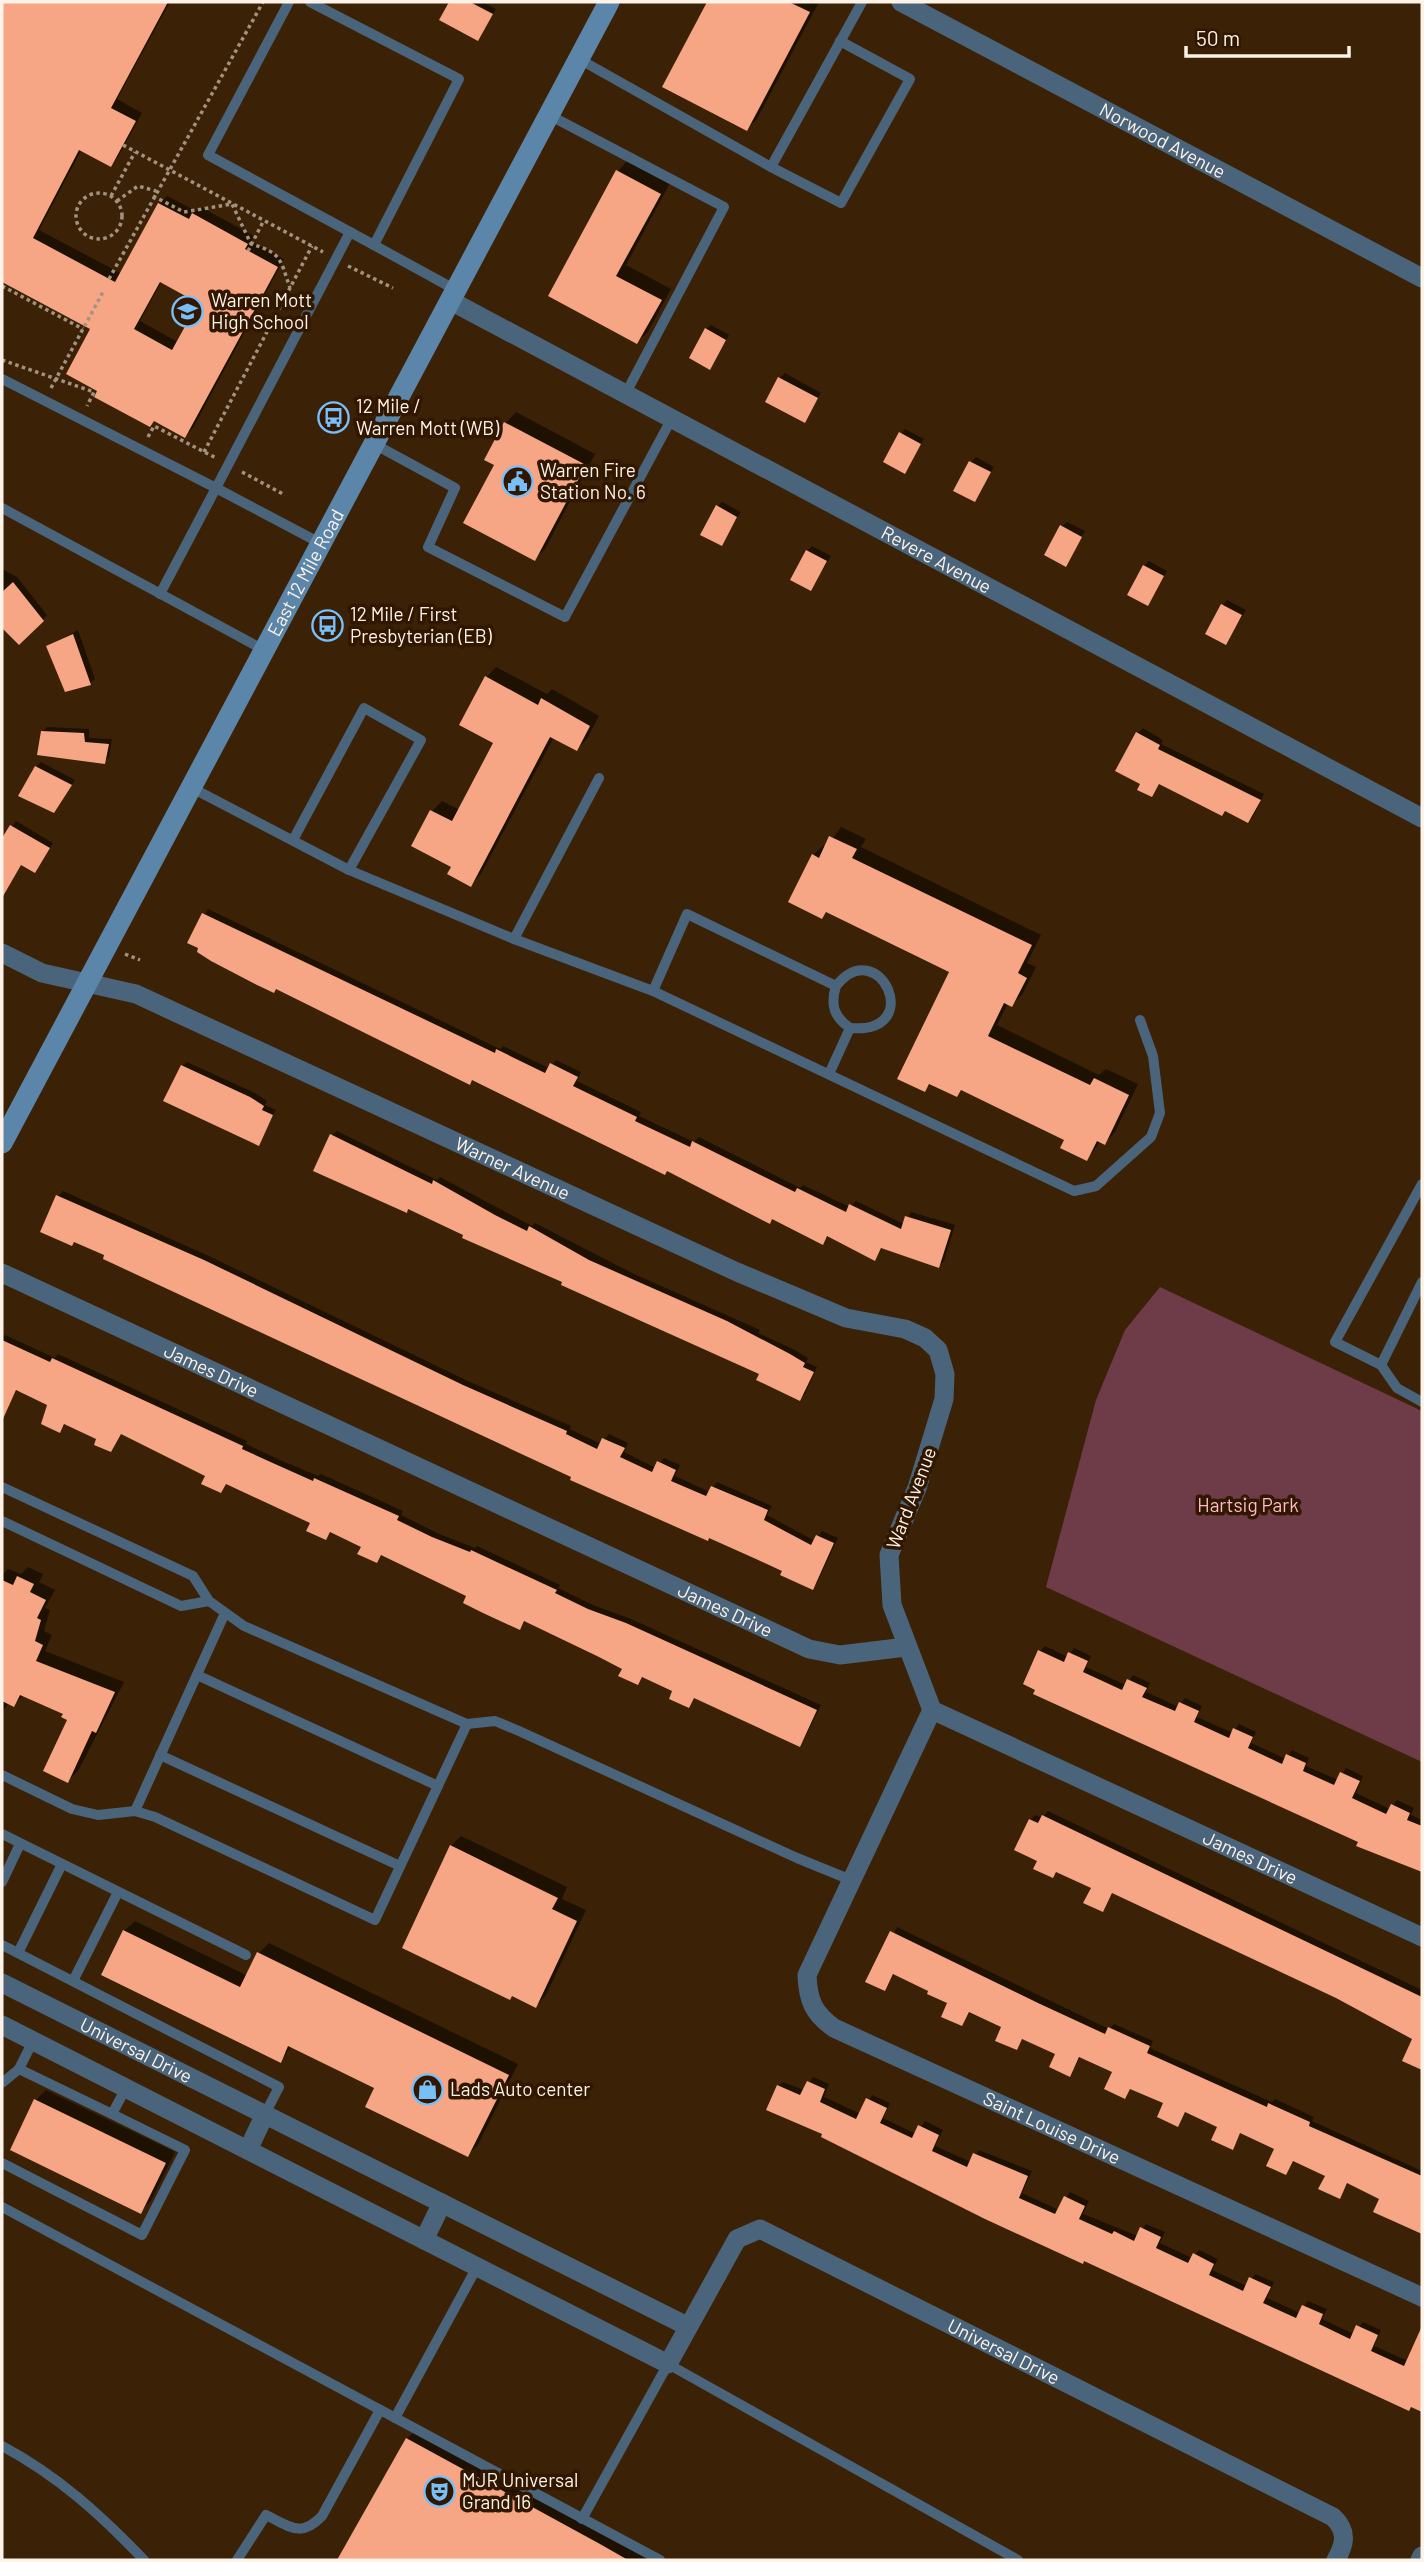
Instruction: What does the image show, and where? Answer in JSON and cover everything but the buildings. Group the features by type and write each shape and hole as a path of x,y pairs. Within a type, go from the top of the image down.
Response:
{"main road":[{"name":"East 12 Mile Road","path":"2,1143 609,2"}],"street":[{"name":"Norwood Avenue","path":"901,2 1422,278"},
{"name":"Revere Avenue","path":"453,296 625,393 1422,818"},
{"name":"Warner Avenue","path":"2,953 42,973 136,994 737,1272 846,1318 905,1329 925,1338 938,1350"},
{"name":"James Drive","path":"2,1273 809,1649 840,1655 906,1647"},
{"name":"Ward Avenue","path":"906,1647 892,1605 889,1555 917,1488 944,1399 945,1374 938,1350"},
{"path":"851,1880 932,1710 906,1647"},
{"name":"James Drive","path":"932,1710 1422,1937"},
{"name":"Saint Louise Drive","path":"851,1880 807,1975 811,2006 820,2018 834,2028 1422,2297"},
{"name":"Universal Drive","path":"4,1988 687,2326"},
{"name":"Universal Drive","path":"2,2025 667,2363 737,2239 761,2229 1333,2517 1344,2531 1345,2542 1335,2560"},
{"path":"248,2150 265,2115"},
{"path":"424,2240 442,2203"}],"lane":[{"path":"289,2 208,155 374,245 453,296"},
{"path":"310,2 459,79 374,245"},
{"path":"771,167 862,2"},
{"path":"579,59 771,167 841,203 910,79 840,41"},
{"path":"549,115 724,207 625,393"},
{"path":"160,594 351,232"},
{"path":"2,379 320,543"},
{"path":"374,444 455,488 428,547 565,617 672,418"},
{"path":"2,508 264,650"},
{"path":"293,840 364,708 421,740 349,870"},
{"path":"513,939 599,778"},
{"path":"191,788 349,870 513,939 653,991 1074,1191 1096,1185 1151,1137 1160,1113 1153,1056 1140,1020"},
{"path":"653,991 687,914 836,986"},
{"path":"853,971 867,971 884,980 890,990 892,1003 886,1018 868,1030 850,1028 840,1021 834,1011 832,998 836,986 843,977 853,971"},
{"path":"828,1074 850,1028"},
{"path":"1422,1184 1335,1342 1381,1365 1397,1388 1422,1402"},
{"path":"1381,1365 1422,1282"},
{"path":"2,1487 193,1576 209,1601 244,1626 467,1724 495,1721 519,1731 851,1880"},
{"path":"2,1521 181,1606 209,1601"},
{"path":"135,1811 225,1613"},
{"path":"197,1675 438,1786"},
{"path":"2,1775 72,1810 98,1815 135,1811 375,1920 467,1724"},
{"path":"160,1755 401,1866"},
{"path":"2,1834 246,1955"},
{"path":"2,1882 20,1844"},
{"path":"18,1952 62,1864"},
{"path":"73,1981 118,1892"},
{"path":"2,1945 279,2087 265,2115"},
{"path":"2,2085 19,2069 33,2041"},
{"path":"2,2163 142,2235 185,2150 19,2069"},
{"path":"112,2113 126,2088"},
{"path":"2,2207 660,2560"},
{"path":"396,2418 477,2267"},
{"path":"582,2519 667,2363 1018,2560"},
{"path":"237,2560 267,2515 302,2530 312,2527 322,2516 380,2410"},
{"path":"2,2446 40,2466 70,2488 144,2560"}],"path":[{"path":"109,279 262,4 253,2"},
{"path":"123,145 393,288"},
{"path":"111,196 135,151"},
{"path":"117,201 138,186 156,191"},
{"path":"95,193 111,196 117,201 122,216 116,230 103,238 87,235 77,223 78,208 82,201 95,193"},
{"path":"153,196 184,212 232,204"},
{"path":"232,204 251,244"},
{"path":"248,251 264,220"},
{"path":"251,244 276,253 290,288"},
{"path":"204,452 312,246"},
{"path":"2,286 83,329"},
{"path":"49,392 103,292"},
{"path":"2,360 94,391 84,411"},
{"path":"145,443 154,426 283,494"}],"green space":[{"name":"Hartsig Park","path":"1160,1287 1422,1411 1422,1762 1046,1587 1096,1400 1125,1330"}],"place":[{"name":"Warren Mott High School","path":"188,311"},
{"name":"12 Mile / Warren Mott (WB)","path":"333,417"},
{"name":"Warren Fire Station No. 6","path":"517,481"},
{"name":"12 Mile / First Presbyterian (EB)","path":"327,625"},
{"name":"Lads Auto center","path":"427,2089"},
{"name":"MJR Universal Grand 16","path":"439,2491"}]}
